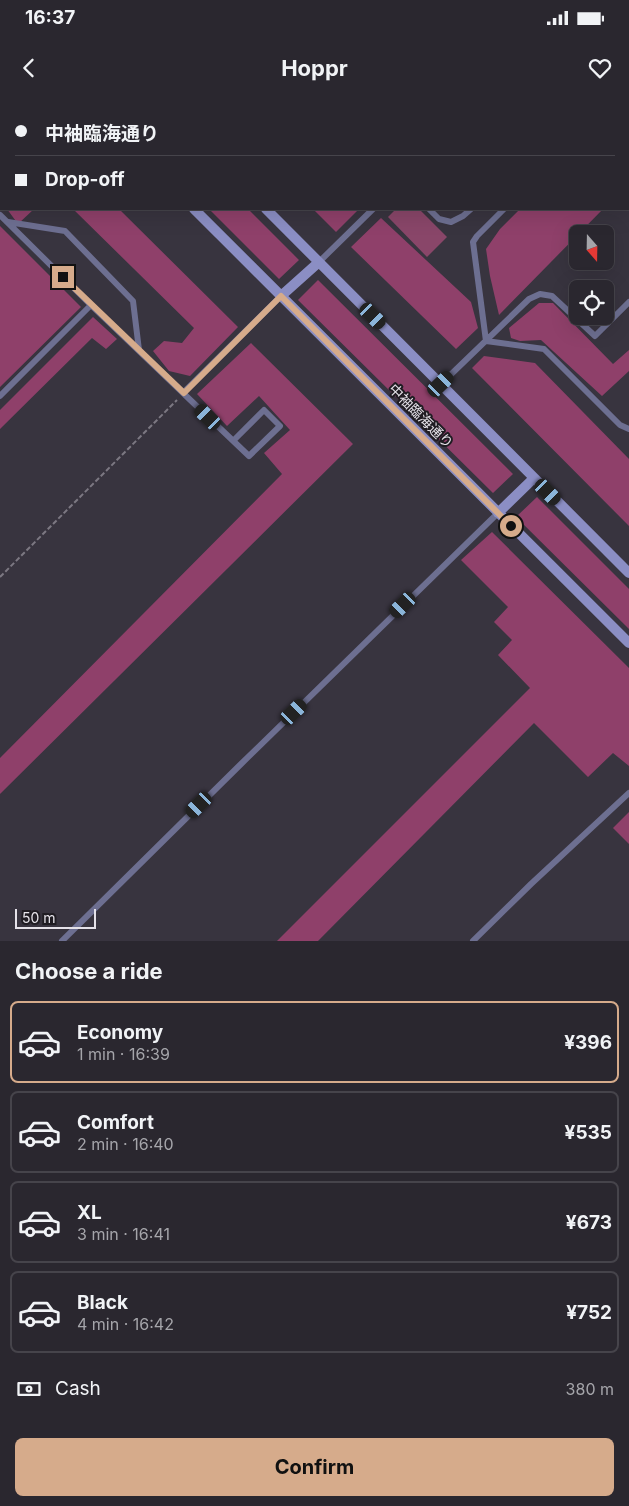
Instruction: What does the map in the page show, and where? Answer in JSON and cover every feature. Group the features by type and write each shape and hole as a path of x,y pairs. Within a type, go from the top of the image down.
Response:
{"street":[{"name":"中袖臨海通り","path":"195,210 629,643"},
{"path":"267,210 629,573"},
{"path":"281,296 319,262"},
{"path":"498,512 534,478"}],"lane":[{"path":"319,262 372,210"},
{"path":"430,210 439,219 451,222 470,210"},
{"path":"486,341 473,242 503,210"},
{"path":"0,215 91,305 232,441 249,456 280,426 264,410 232,441"},
{"path":"7,222 65,232 133,301 139,350"},
{"path":"441,384 529,299 540,294 552,296 596,336 629,302"},
{"path":"184,393 281,296"},
{"path":"2,393 91,305"},
{"path":"486,341 544,349 620,425 629,429"},
{"path":"62,941 498,512"},
{"path":"473,941 629,793"}],"path":[{"path":"0,577 184,393"}],"shaded area":[{"path":"8,210 33,210 18,224"},
{"path":"74,210 120,210 238,327 190,376 169,371 153,351 164,341 182,343 194,328"},
{"path":"210,210 249,210 299,260 279,279"},
{"path":"314,210 358,210 336,232"},
{"path":"395,210 420,210 447,237 427,257 388,217"},
{"path":"519,210 602,210 587,225 569,225 569,244 499,315 486,249 500,229"},
{"path":"381,218 471,302 478,328 456,349 351,247"},
{"path":"0,226 81,307 0,387"},
{"path":"318,280 513,474 493,493 298,300"},
{"path":"539,303 553,303 569,319 569,325 575,325 613,364 629,350 629,371 602,396 541,340 520,341 511,338 509,328"},
{"path":"93,317 117,339 106,349 92,338 0,429 0,410"},
{"path":"251,343 353,444 0,794 0,758 282,474 264,453 290,430 259,396 227,426 197,394"},
{"path":"484,356 535,363 629,459 629,526 472,368"},
{"path":"537,497 629,589 629,629 516,517"},
{"path":"492,532 629,668 629,766 613,753 588,777 534,723 318,941 277,941 530,688 498,655 512,640 494,622 508,607 461,560"},
{"path":"629,812 629,844 613,828"}],"route":[{"path":"63,277 184,393 281,296 511,526"}]}
